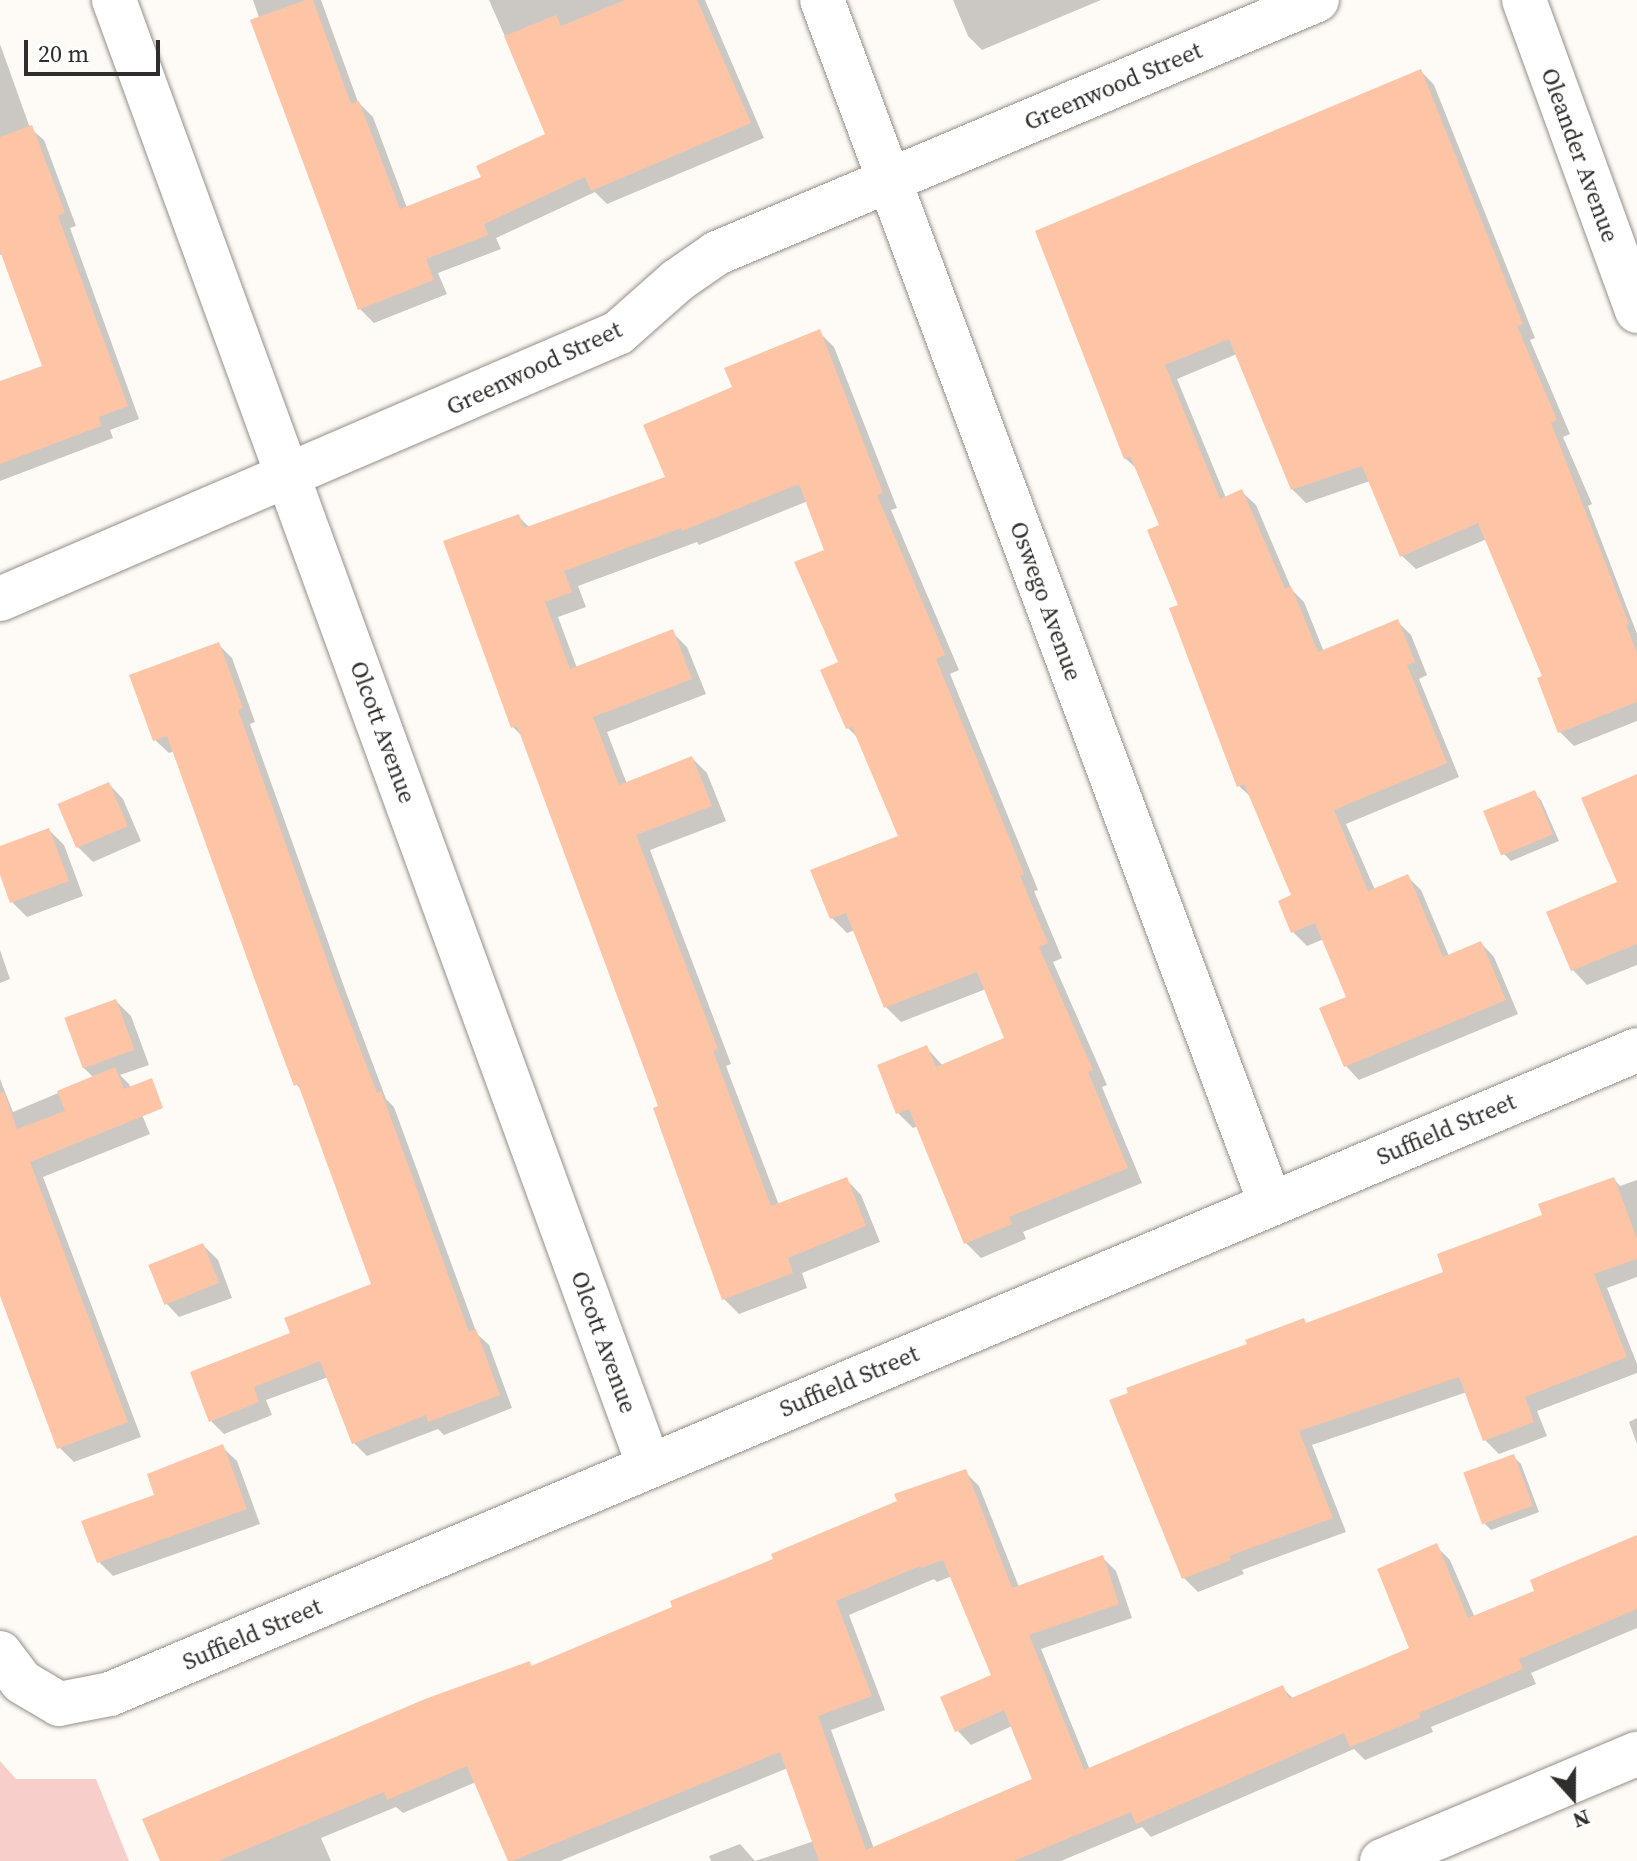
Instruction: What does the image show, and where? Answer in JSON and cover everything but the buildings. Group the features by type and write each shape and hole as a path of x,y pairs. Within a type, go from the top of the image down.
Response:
{"street":[{"name":"Olcott Avenue","path":"114,0 649,1466"},
{"name":"Oswego Avenue","path":"822,0 1270,1202"},
{"name":"Greenwood Street","path":"0,599 618,333 678,280 717,253 1317,0"},
{"name":"Oleander Avenue","path":"1524,0 1637,311"},
{"name":"Suffield Street","path":"0,1653 22,1682 59,1704 110,1694 1270,1202 1637,1050"},
{"path":"1382,1861 1637,1754"}],"shaded area":[{"path":"0,1761 16,1779 96,1779 129,1861 0,1861"}]}
